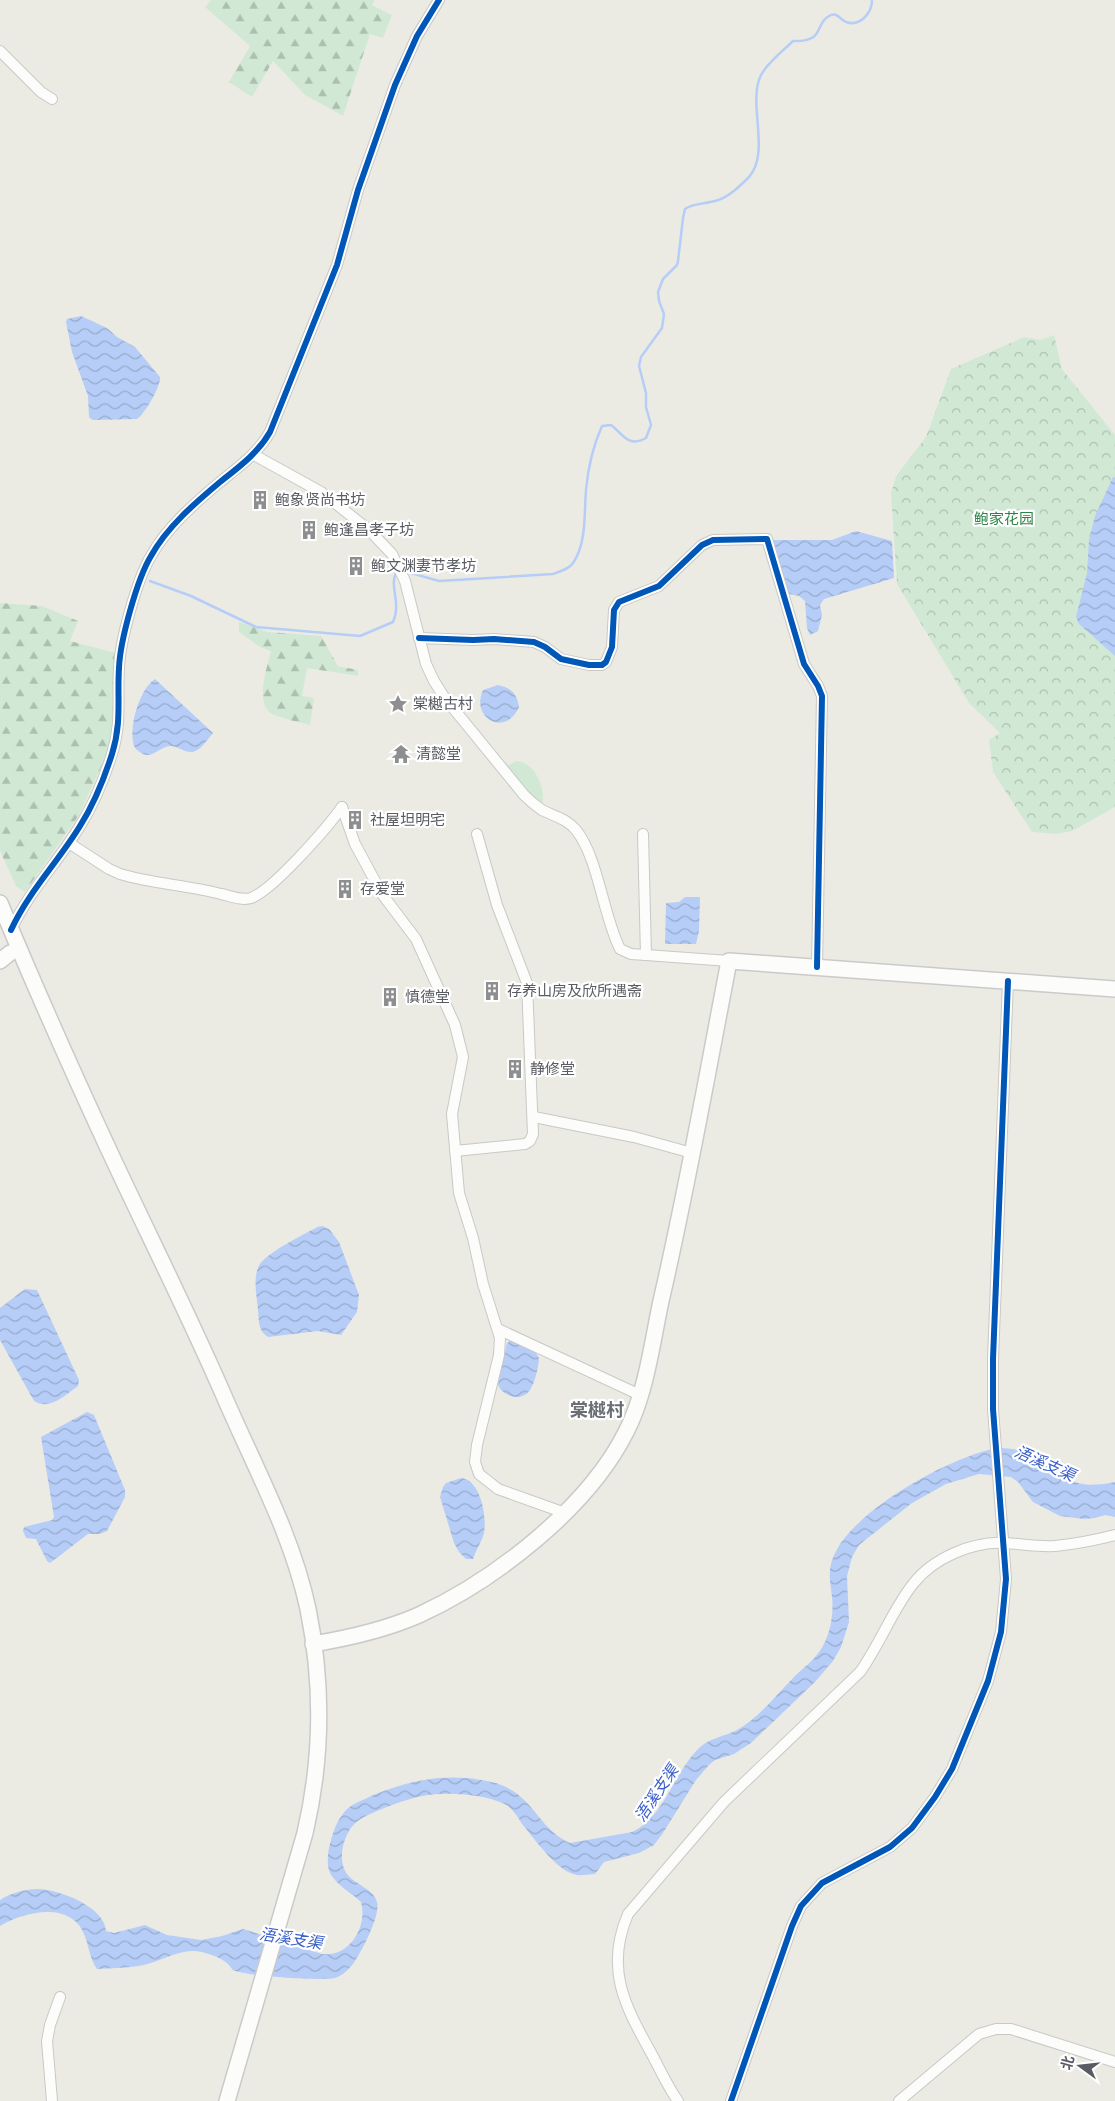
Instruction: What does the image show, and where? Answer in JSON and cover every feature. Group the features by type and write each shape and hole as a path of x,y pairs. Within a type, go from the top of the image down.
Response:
{"main road":[{"path":"0,903 6,930 192,1324 280,1521 303,1587 313,1644 318,1712 316,1774 305,1833 274,1920 216,2101"},
{"path":"6,930 5,957 183,1328 271,1525 293,1590 304,1658 308,1704 308,1750 299,1811 274,1920"},
{"path":"313,1644 350,1637 386,1627 418,1615 440,1604 498,1568 565,1513 615,1453 628,1429 640,1395 671,1258 729,961 1115,989"},
{"path":"227,2101 255,1984"}],"street":[{"path":"6,930 32,891 69,843 97,794 115,744 120,709 118,676 120,654 146,564 164,536 204,496 254,455 270,432 337,265 358,190 394,85 416,36 439,0"},
{"path":"0,51 41,92 52,99"},
{"path":"254,455 322,492 351,514 386,547 402,571 428,670 444,697 524,796 538,808 567,822 583,840 611,932 620,949 631,954 729,961"},
{"path":"419,638 494,639 534,642 545,647 561,659 589,665 602,665 606,662 612,647 614,610 619,602 659,586 702,545 713,540 767,538 804,664 822,696 817,967"},
{"path":"69,843 120,874 244,899 254,897 273,883 331,823 342,807 355,844 382,894 416,939 455,1025 463,1057 452,1114 459,1193 483,1284 500,1338 499,1355 477,1445 475,1462 480,1474 498,1489 565,1513"},
{"path":"455,1152 525,1144 530,1141 533,1134 534,1117 529,1063 527,983 497,905 477,834"},
{"path":"643,834 646,954"},
{"path":"731,2101 792,1926 802,1906 815,1889 830,1877 890,1847 905,1835 935,1797 952,1769 988,1681 998,1649 1005,1596 1004,1543 995,1432 993,1359 1008,981"},
{"path":"534,1117 634,1137 692,1153"},
{"path":"498,1329 640,1395"},
{"path":"678,2101 629,2012 622,1993 618,1973 617,1951 620,1931 628,1914 724,1802 860,1672 874,1652 907,1593 920,1576 942,1560 978,1546 1004,1543 1054,1546 1115,1535"},
{"path":"52,2101 47,2041 50,2025 60,1997"},
{"path":"899,2101 979,2034 996,2030 1011,2029 1115,2062"}],"green space":[{"path":"211,0 374,0 372,5 392,15 383,38 370,34 343,116 305,95 273,61 252,97 229,82 250,46 205,7"},
{"name":"鲍家花园","path":"1054,335 1062,369 1115,435 1115,807 1072,831 1056,834 1032,832 993,772 989,740 1000,733 969,703 897,584 891,494 896,476 926,437 951,369 1024,337 1040,340"},
{"path":"0,603 42,606 78,621 70,641 116,653 114,716 107,754 79,815 25,892 16,886 0,851"},
{"path":"239,622 268,632 321,636 338,666 358,670 358,676 307,668 302,696 314,698 310,725 272,714 265,707 263,700 265,674 271,651 260,647 239,632"},
{"path":"516,761 523,762 529,766 538,777 543,798 542,805 530,796 507,766"}],"water":[{"path":"81,316 107,328 117,337 135,347 160,377 158,387 152,399 137,419 93,420 89,417 88,396 72,352 66,322 67,319"},
{"path":"1113,477 1115,477 1115,656 1079,624 1076,617 1087,573 1089,540 1095,516"},
{"path":"856,531 892,541 894,578 824,599 820,605 822,615 818,631 810,635 807,628 805,601 799,596 784,593 771,540 832,540"},
{"path":"155,679 213,733 196,751 184,751 170,746 153,754 145,755 135,748 132,731 136,711 144,692"},
{"path":"498,685 513,692 519,707 513,716 506,721 498,723 491,721 485,716 481,709 480,700 483,690"},
{"path":"685,897 700,897 699,931 696,944 665,944 666,903 679,902"},
{"path":"322,1226 329,1229 339,1242 359,1295 357,1312 341,1335 318,1331 268,1337 262,1332 259,1322 256,1284 258,1268 275,1251"},
{"path":"25,1289 37,1290 79,1380 78,1386 52,1403 40,1404 34,1401 0,1340 0,1308"},
{"path":"511,1340 532,1349 539,1359 536,1375 530,1390 526,1394 517,1397 507,1395 498,1384 507,1343"},
{"path":"87,1412 94,1415 125,1490 125,1497 107,1531 100,1534 88,1534 50,1563 47,1561 36,1539 26,1538 23,1531 24,1527 52,1520 54,1517 41,1437"},
{"path":"997,1448 1025,1452 1061,1476 1075,1482 1091,1485 1115,1482 1115,1517 1105,1515 1084,1519 1060,1516 1033,1502 1018,1482 1011,1477 979,1474 946,1484 912,1503 859,1545 852,1557 847,1576 849,1622 841,1647 833,1661 815,1682 751,1743 734,1754 715,1760 709,1765 696,1780 654,1845 639,1853 604,1862 595,1874 577,1875 569,1873 546,1854 512,1810 500,1802 479,1796 443,1794 417,1797 381,1809 359,1820 354,1825 343,1845 342,1853 344,1868 350,1878 375,1897 377,1902 376,1916 370,1934 353,1964 340,1976 327,1979 283,1977 240,1972 233,1970 225,1961 202,1952 193,1951 180,1953 139,1966 97,1969 83,1932 76,1922 67,1916 45,1912 21,1917 0,1926 0,1900 18,1892 37,1889 57,1892 90,1907 104,1922 106,1931 114,1933 145,1925 167,1935 201,1940 243,1929 322,1954 332,1954 348,1946 354,1939 362,1921 361,1902 336,1881 330,1873 328,1861 329,1848 337,1824 346,1810 357,1803 383,1791 428,1779 475,1779 505,1787 516,1793 549,1828 570,1843 632,1832 652,1816 681,1771 701,1746 737,1730 753,1719 819,1652 826,1640 832,1618 831,1564 839,1545 855,1526 876,1508 927,1475 977,1453"},
{"path":"461,1478 468,1480 478,1492 483,1509 484,1533 473,1559 466,1559 454,1543 440,1497 446,1483"}],"waterway":[{"path":"404,571 439,581 553,574 571,565 581,546 588,474 602,426 611,425 626,439 640,441 646,438 651,425 639,366 641,357 662,328 664,314 658,292 663,279 677,265 685,209 725,197 749,177 755,167 759,141 757,86 761,75 776,57 793,41 803,41 815,36 824,19 831,15 834,14 846,22 860,21 870,10 872,0"},
{"path":"150,581 191,596 256,627 360,636 393,622 396,608 394,582 397,572"}],"cycle path":[{"path":"11,930 26,902 85,818 106,773 117,731 119,668 122,642 140,579 151,556 173,525 201,498 248,459 260,447 270,432 337,265 358,190 395,85 417,36 439,0"},
{"path":"419,638 494,639 534,642 545,647 561,659 589,665 602,665 606,662 612,647 614,610 619,602 659,586 702,545 713,540 767,539 804,664 822,696 817,967"},
{"path":"731,2101 792,1926 801,1906 822,1883 890,1847 912,1828 935,1797 952,1769 988,1681 1001,1632 1006,1579 993,1409 993,1359 1008,981"}],"place":[{"name":"鲍象贤尚书坊","path":"260,500"},
{"name":"鲍逢昌孝子坊","path":"309,530"},
{"name":"鲍文渊妻节孝坊","path":"356,566"},
{"name":"棠樾古村","path":"398,704"},
{"name":"清懿堂","path":"401,754"},
{"name":"社屋坦明宅","path":"355,820"},
{"name":"存爱堂","path":"345,889"},
{"name":"存养山房及欣所遇斋","path":"492,991"},
{"name":"慎德堂","path":"390,997"},
{"name":"静修堂","path":"515,1069"}],"district":[{"name":"棠樾村","path":"597,1410"}],"water label":[{"name":"浯溪支渠","path":"1045,1463"},
{"name":"浯溪支渠","path":"656,1793"},
{"name":"浯溪支渠","path":"291,1938"}]}
